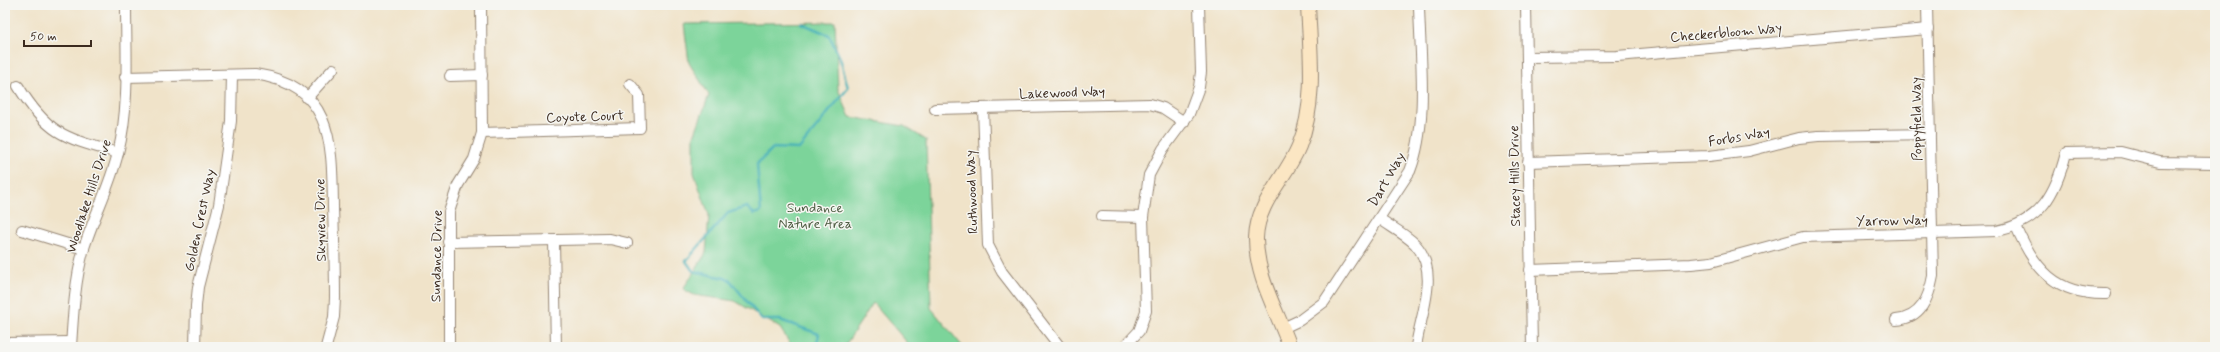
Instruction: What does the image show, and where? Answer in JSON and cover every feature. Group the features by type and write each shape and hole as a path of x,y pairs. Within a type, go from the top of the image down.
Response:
{"street":[{"name":"Woodlake Hills Drive","path":"71,344 74,298 84,249 118,153 125,106 126,5"},
{"name":"Sundance Drive","path":"450,347 448,242 449,212 452,198 474,159 482,133 481,5"},
{"path":"1124,347 1139,331 1146,311 1144,217 1149,175 1163,149 1184,122 1194,103 1199,87 1201,72 1199,5"},
{"path":"1290,347 1284,328 1261,277 1256,237 1258,223 1266,201 1293,160 1305,129 1311,81 1308,5"},
{"name":"Dart Way","path":"1284,328 1300,320 1324,302 1380,219 1410,171 1417,152 1421,121 1419,5"},
{"name":"Stacey Hills Drive","path":"1526,5 1532,347"},
{"name":"Poppyfield Way","path":"1896,320 1904,319 1915,314 1925,302 1931,290 1933,276 1927,5"},
{"name":"Checkerbloom Way","path":"1527,58 1617,56 1928,29"},
{"path":"307,98 333,69"},
{"path":"450,76 482,74"},
{"name":"Skyview Drive","path":"126,77 232,75 267,76 294,87 307,98 325,124 332,152 336,298 334,317 326,347"},
{"name":"Golden Crest Way","path":"195,347 198,287 219,205 231,121 232,75"},
{"name":"Coyote Court","path":"482,133 640,128 639,95 630,84"},
{"path":"18,86 32,108 42,120 57,131 81,142 118,153"},
{"name":"Lakewood Way","path":"935,109 1150,104 1169,111 1184,122"},
{"name":"Ruthwood Way","path":"983,108 988,245 1002,272 1060,347"},
{"name":"Forbs Way","path":"1528,162 1709,156 1749,151 1799,138 1818,136 1930,134"},
{"name":"Yarrow Way","path":"1530,270 1691,264 1711,262 1803,237 1983,232 2016,226 2035,214 2052,194 2061,172 2066,153 2121,152 2160,162 2215,163"},
{"path":"1102,216 1144,217"},
{"path":"1380,219 1414,243 1424,260 1428,279 1416,347"},
{"path":"2016,226 2026,250 2042,271 2052,280 2067,288 2083,293 2106,294"},
{"path":"22,230 84,249"},
{"path":"448,242 610,239 627,243"},
{"path":"554,241 556,347"},
{"path":"5,343 71,344"}],"green space":[{"name":"Sundance Nature Area","path":"835,22 838,89 850,117 904,126 926,140 931,308 963,347 911,347 873,303 844,347 792,347 780,328 735,301 694,295 683,289 706,253 709,215 694,173 694,136 709,95 689,63 684,24"}],"waterway":[{"path":"801,23 829,35 840,58 848,88 799,149 773,148 757,164 761,212 754,214 747,207 728,213 686,261 693,271 729,279 762,320 780,320 819,334 816,347"}]}
